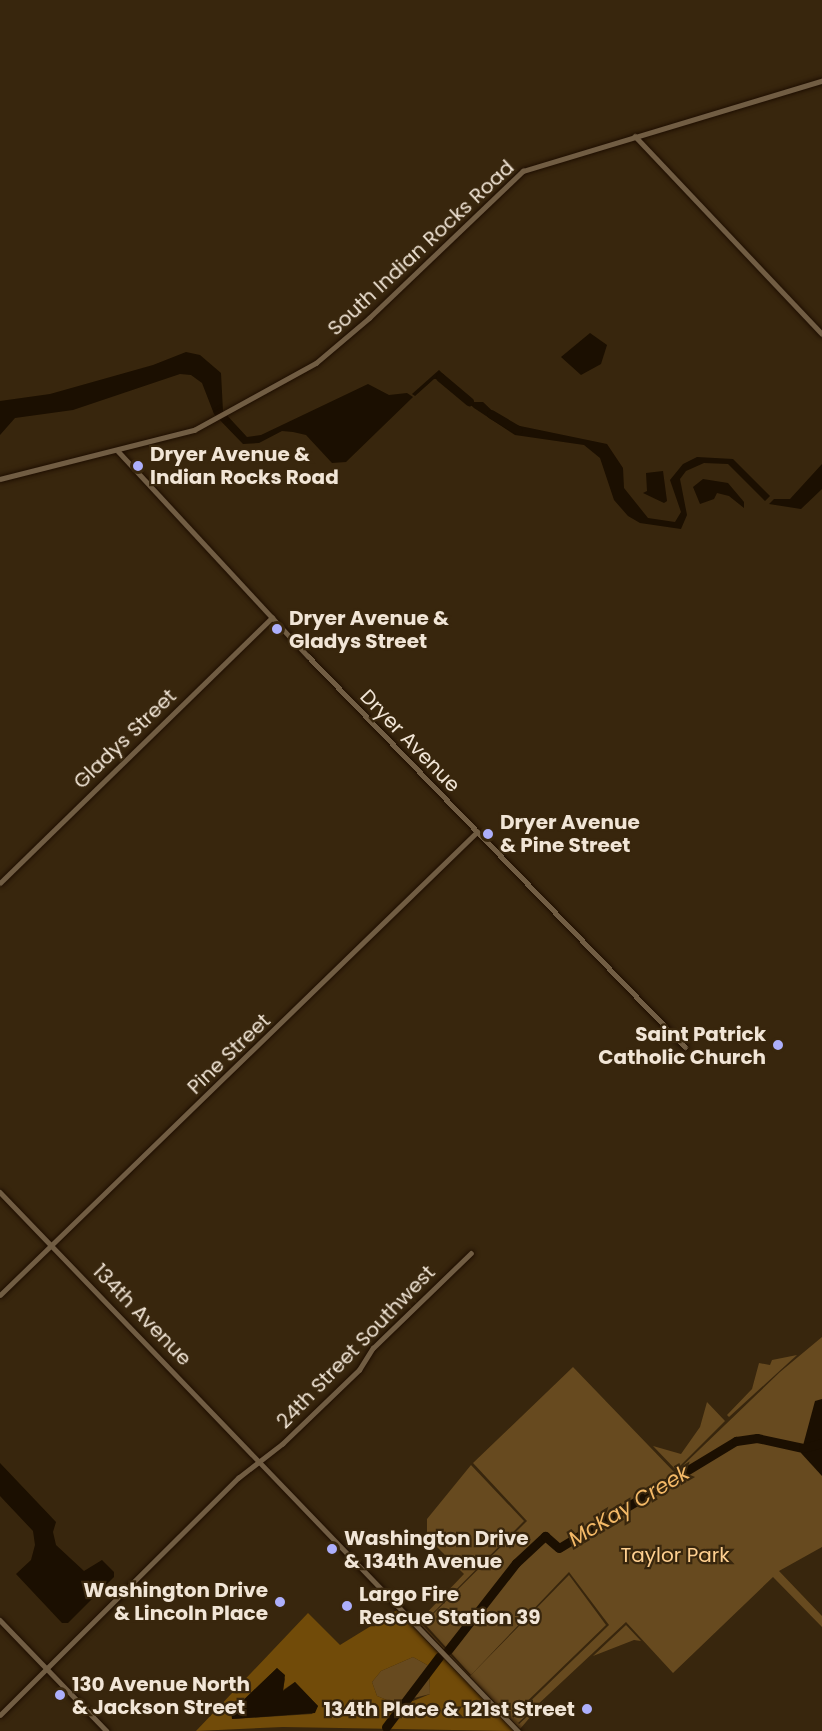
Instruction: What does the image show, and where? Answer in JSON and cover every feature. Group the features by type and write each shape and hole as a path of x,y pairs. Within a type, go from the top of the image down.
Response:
{"street":[{"name":"South Indian Rocks Road","path":"0,479 194,430 216,419 336,348 515,176 564,156 822,81"},
{"path":"635,136 822,334"},
{"name":"Dryer Avenue","path":"118,451 272,618 685,1047"},
{"name":"Gladys Street","path":"0,883 272,618"},
{"name":"Pine Street","path":"0,1296 477,832"},
{"name":"134th Avenue","path":"0,1192 262,1461 518,1731"},
{"name":"24th Street Southwest","path":"0,1715 238,1478 262,1461 359,1370 373,1348 471,1253"},
{"path":"0,1620 107,1731"}],"green space":[{"name":"Taylor Park","path":"822,1337 822,1547 779,1571 822,1616 822,1627 773,1577 673,1673 626,1622 518,1723 513,1718 609,1625 569,1572 471,1675 424,1623 527,1521 473,1463 573,1367 675,1473 780,1372"},
{"path":"797,1355 729,1417 727,1415 752,1389 759,1363 770,1365 772,1360"},
{"path":"707,1402 725,1421 676,1470 653,1446 681,1454 700,1427"},
{"path":"471,1465 524,1521 422,1624 470,1676 569,1575 606,1625 512,1716 519,1724 544,1701 520,1729 418,1622 464,1574 427,1537 427,1519"},
{"path":"626,1625 641,1641 634,1640 593,1656"},
{"path":"413,1657 429,1666 430,1694 394,1703 377,1696 372,1682 381,1671"}],"shaded area":[{"path":"590,333 607,345 601,364 581,375 561,357"},
{"path":"186,352 200,355 221,373 223,411 247,437 261,435 368,384 389,395 407,393 413,397 346,462 332,463 306,435 293,432 282,431 259,443 243,444 214,414 202,383 191,375 180,374 73,410 15,418 0,435 0,401 50,394 153,365"},
{"path":"439,370 472,402 483,402 505,423 607,444 623,468 624,488 648,518 675,522 681,512 670,480 683,464 697,457 733,459 770,496 765,501 728,464 704,463 686,471 680,479 687,515 681,529 640,523 628,516 614,500 600,458 584,445 515,435 474,408 443,379 434,379 415,396 412,394"},
{"path":"822,464 822,489 801,509 769,504 774,499 790,499"},
{"path":"663,471 667,501 664,503 643,493 647,491 646,473"},
{"path":"703,479 728,483 744,502 744,508 729,496 717,493 714,499 700,504 693,487"},
{"path":"822,1399 822,1476 801,1453 815,1401"},
{"path":"0,1463 56,1522 53,1532 56,1545 84,1571 102,1560 114,1572 114,1577 68,1623 62,1623 16,1574 31,1560 35,1545 33,1531 0,1496"},
{"path":"397,1610 514,1731 283,1727 196,1731 308,1613 340,1645","holes":["413,1657 429,1666 430,1694 413,1701 394,1703 377,1696 372,1682 381,1671","277,1668 285,1679 283,1690 295,1682 318,1706 312,1714 233,1719 231,1712"]},
{"path":"277,1668 285,1675 283,1691 295,1682 318,1706 315,1713 232,1719 231,1712"}],"waterway":[{"name":"McKay Creek","path":"440,377 469,401"},
{"name":"McKay Creek","path":"491,414 518,430"},
{"name":"McKay Creek","path":"448,1650 516,1563 545,1536 559,1548 736,1441 757,1438 803,1448 822,1443"},
{"name":"McKay Creek","path":"386,1727 439,1657"}],"place":[{"name":"Dryer Avenue & Indian Rocks Road","path":"138,466"},
{"name":"Dryer Avenue & Gladys Street","path":"277,629"},
{"name":"Dryer Avenue & Pine Street","path":"488,834"},
{"name":"Saint Patrick Catholic Church","path":"778,1045"},
{"name":"Washington Drive & 134th Avenue","path":"332,1549"},
{"name":"Washington Drive & Lincoln Place","path":"280,1602"},
{"name":"Largo Fire Rescue Station 39","path":"347,1606"},
{"name":"130 Avenue North & Jackson Street","path":"60,1695"},
{"name":"134th Place & 121st Street","path":"587,1709"}]}
